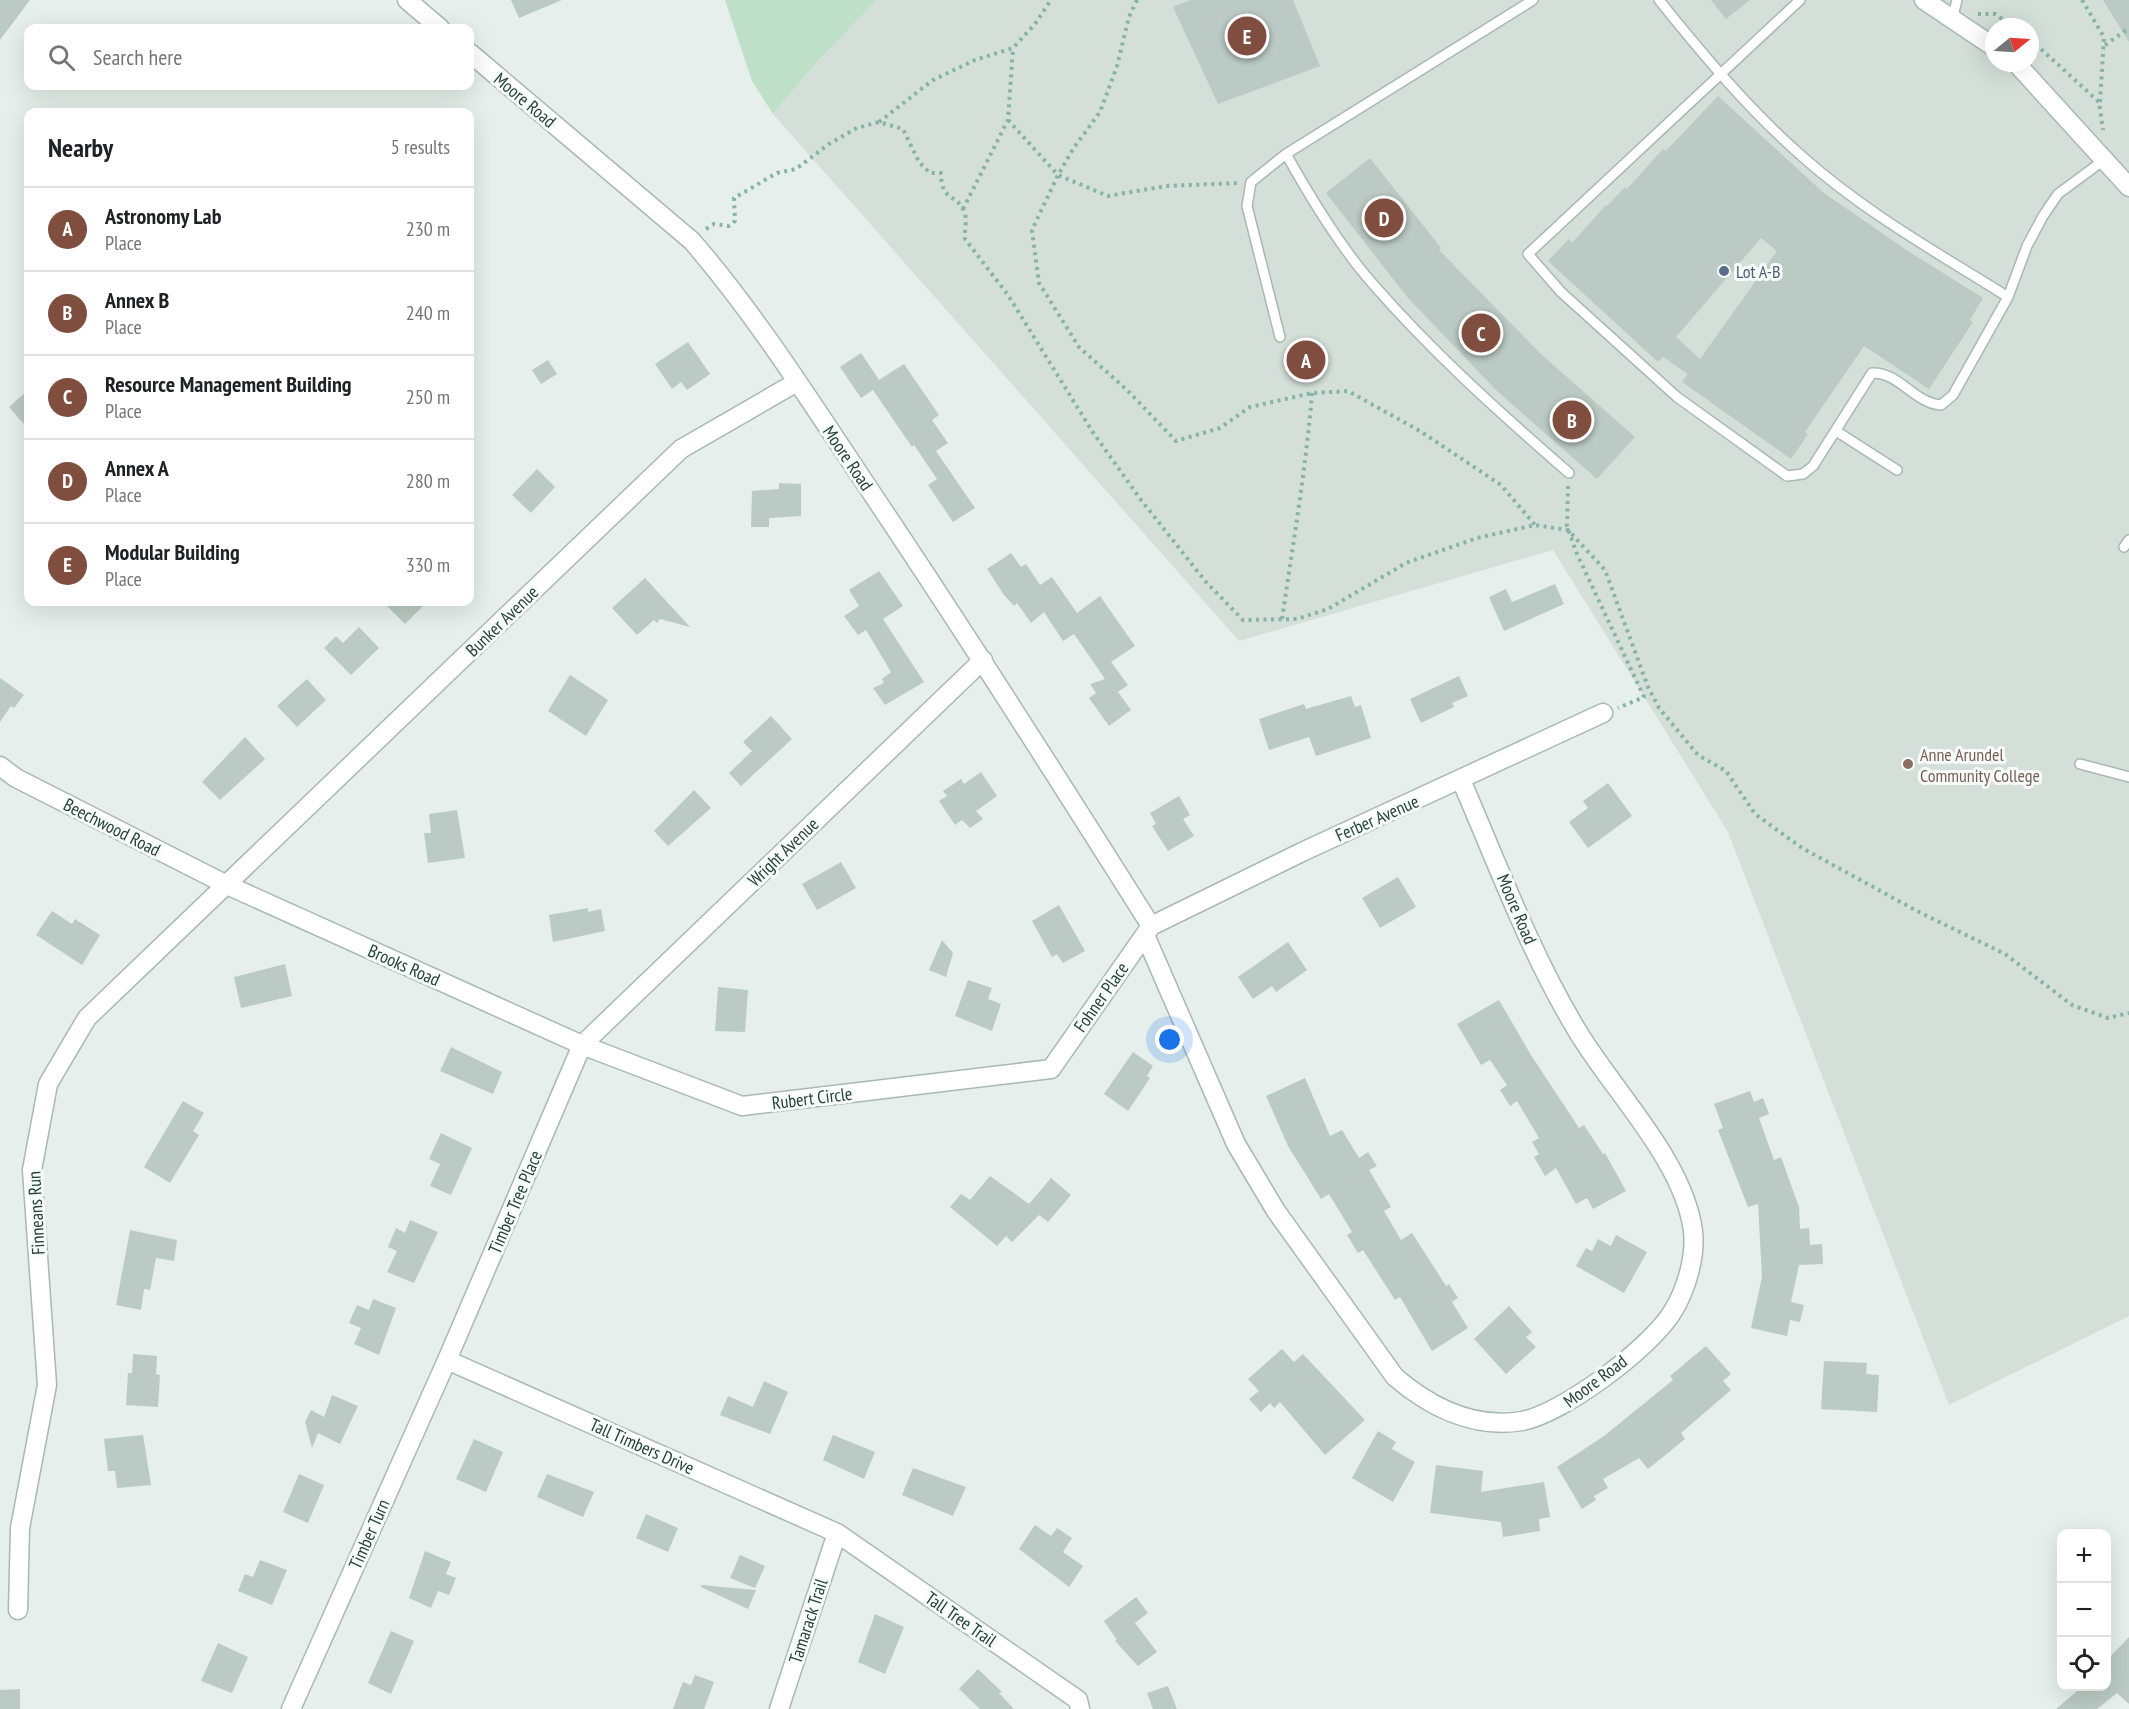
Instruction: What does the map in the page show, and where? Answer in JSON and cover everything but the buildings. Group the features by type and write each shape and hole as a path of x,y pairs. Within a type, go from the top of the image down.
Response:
{"street":[{"path":"406,0 436,24"},
{"path":"1924,0 1985,41"},
{"name":"Moore Road","path":"474,56 692,241 724,278 797,382 983,660 1148,931 1236,1144 1276,1211 1395,1377 1416,1395 1437,1408 1490,1422 1521,1421 1567,1404 1649,1339 1673,1312 1689,1272 1693,1233 1679,1181 1578,1033 1534,949 1461,780"},
{"path":"2024,72 2129,187"},
{"name":"Bunker Avenue","path":"226,885 681,449 797,382"},
{"name":"Wright Avenue","path":"582,1045 983,660"},
{"name":"Ferber Avenue","path":"1148,931 1302,852 1604,713"},
{"name":"Beechwood Road","path":"0,766 16,778 226,885"},
{"name":"Brooks Road","path":"226,885 582,1045"},
{"name":"Finneans Run","path":"18,1610 20,1528 47,1385 32,1170 48,1084 87,1017 226,885"},
{"name":"Fohner Place","path":"1051,1069 1148,931"},
{"name":"Rubert Circle","path":"582,1045 742,1106 1051,1069"},
{"name":"Timber Tree Place","path":"447,1360 582,1045"},
{"name":"Tall Timbers Drive","path":"447,1360 837,1533"},
{"name":"Timber Turn","path":"291,1709 447,1360"},
{"name":"Tamarack Trail","path":"779,1709 837,1533"},
{"name":"Tall Tree Trail","path":"837,1533 1078,1700 1080,1709"}],"lane":[{"path":"1280,337 1247,206 1251,182 1286,154 1533,0"},
{"path":"1659,0 1719,76 1804,159 1876,214 2008,297"},
{"path":"1800,0 1660,128 1528,254 1561,292 1677,397 1787,476 1803,474 1814,466 1872,373 1884,372 1928,404 1941,405 1953,395 2008,297 2027,246 2048,209 2058,194 2104,160"},
{"path":"1952,19 1957,0"},
{"path":"1286,154 1304,186 1371,281 1469,386 1569,473"},
{"path":"1836,431 1897,470"},
{"path":"2080,764 2129,777"}],"path":[{"path":"692,241 714,224 729,226 735,221 734,198 752,186 777,173 796,169 848,134 879,122 933,80 975,60 1013,48 1035,24 1051,0"},
{"path":"1137,0 1129,17 1117,66 1100,112 1073,149 1058,175 1032,230 1039,283 1079,347 1126,389 1176,441 1220,428 1250,407 1312,393 1348,391 1420,430 1501,485 1535,525"},
{"path":"2082,0 2104,38 2100,102 2103,113 2104,160"},
{"path":"2104,45 2129,28"},
{"path":"2039,47 2100,102"},
{"path":"963,209 1008,120 1013,48"},
{"path":"1008,120 1058,175 1108,196 1166,186 1251,182"},
{"path":"879,122 903,129 919,162 930,173 940,173 942,187 947,197 963,209 966,218 965,239 1008,295 1092,431 1141,500 1206,582 1243,620 1297,619 1328,609 1406,563 1476,538 1535,525 1568,530 1605,570 1647,687 1659,708 1698,755 1726,771 1755,813 1802,848 1917,911 2005,954 2072,1005 2108,1018 2129,1013"},
{"path":"1282,619 1298,499 1308,448 1312,393"},
{"path":"1569,473 1568,530 1644,697 1604,713"}],"shaded area":[{"name":"Anne Arundel Community College","path":"877,0 2129,0 2129,1316 1949,1405 1728,832 1553,550 1239,641 773,114 817,62"}],"green space":[{"path":"725,0 877,0 817,62 773,114 752,81"}],"place":[{"name":"Modular Building","path":"1247,36"},
{"name":"Annex A","path":"1384,218"},
{"name":"Lot A-B","path":"1724,271"},
{"name":"Resource Management Building","path":"1481,333"},
{"name":"Astronomy Lab","path":"1306,360"},
{"name":"Annex B","path":"1572,420"},
{"name":"Anne Arundel Community College","path":"1908,764"}]}
